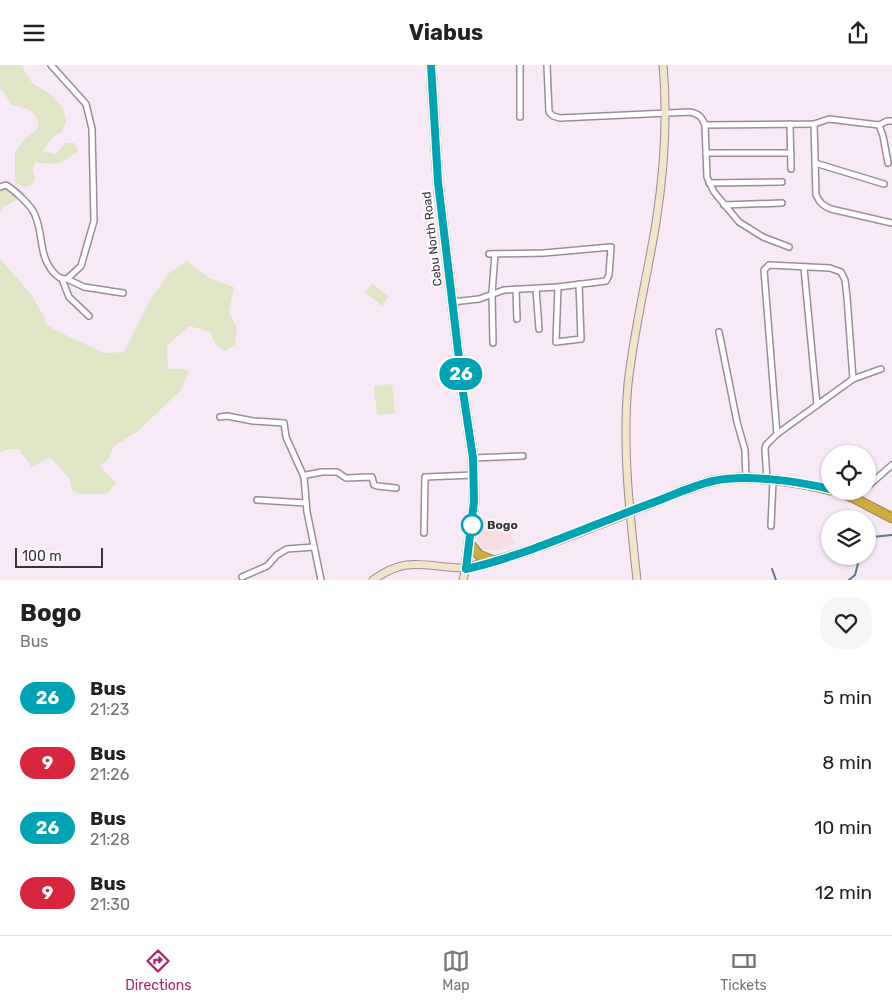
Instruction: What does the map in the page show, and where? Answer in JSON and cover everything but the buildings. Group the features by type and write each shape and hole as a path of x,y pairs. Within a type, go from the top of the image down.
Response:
{"highway":[{"name":"Cebu North Road","path":"431,65 438,182 473,458 474,501 466,569"},
{"path":"466,569 494,561 713,481 770,480 821,487"},
{"path":"858,500 892,519"},
{"path":"470,544 479,555 494,561"}],"street":[{"path":"51,65 86,104 92,129 94,221 81,266 64,279"},
{"path":"520,65 520,117"},
{"path":"547,65 548,112 553,117 618,116 665,112 690,112 698,114 703,118 705,125 709,183 724,205 739,222 763,237 790,247"},
{"path":"637,580 627,469 628,386 633,342 657,213 664,155 663,65"},
{"path":"705,125 814,123 829,119 879,125 892,121"},
{"path":"814,123 816,195 820,202 825,207 892,223"},
{"path":"790,124 791,169"},
{"path":"879,125 888,163"},
{"path":"706,153 791,153"},
{"path":"814,163 884,184"},
{"path":"709,183 782,182"},
{"path":"0,187 6,185 35,214 43,255 48,266 64,279 84,287 123,293"},
{"path":"724,205 782,203"},
{"path":"452,302 480,299 492,293 516,289 536,289 606,281 609,275 612,247 553,253 492,254 492,293 494,343"},
{"path":"777,434 764,270 769,265 836,269 841,272 845,280 853,379"},
{"path":"804,268 817,405"},
{"path":"64,279 69,297 89,316"},
{"path":"558,287 556,342 564,342 581,339 579,284"},
{"path":"516,289 517,319"},
{"path":"536,289 539,329"},
{"path":"719,332 737,422 745,450 746,479"},
{"path":"771,526 770,480 766,445 777,434 853,379 881,369"},
{"path":"220,417 227,416 253,421 284,423 286,437 304,477 306,503 321,580"},
{"path":"473,458 523,456"},
{"path":"876,479 892,465"},
{"path":"304,477 322,472 337,472 346,477 372,477 374,485 377,487 396,488"},
{"path":"424,533 425,477 474,475"},
{"path":"257,500 306,503"},
{"path":"242,577 267,566 287,549 314,547"},
{"path":"373,580 395,566 406,564 466,569 463,580"}],"shaded area":[{"path":"478,519 512,524 510,531 515,544 498,550 484,550 477,541"}],"green space":[{"path":"0,65 21,65 32,83 50,94 63,108 66,122 62,132 54,136 42,151 56,154 65,143 75,143 78,151 58,163 35,162 33,169 35,179 32,185 24,187 15,182 15,153 22,142 39,127 38,121 33,113 27,109 12,105 0,87"},
{"path":"0,185 15,186 26,194 2,208 0,213"},
{"path":"0,259 31,294 46,320 44,323 104,353 124,352 150,300 169,273 187,261 209,278 234,287 229,312 237,328 235,344 226,351 216,344 211,332 189,326 167,346 168,369 184,369 189,371 181,390 138,431 114,446 110,456 104,464 101,464 101,467 116,483 107,494 78,494 72,490 70,479 50,457 32,467 19,449 0,452"},
{"path":"372,283 389,297 382,306 365,292"},
{"path":"392,384 395,413 377,415 374,386"}],"waterway":[{"path":"876,537 892,535"},
{"path":"849,580 855,575 858,565"},
{"path":"772,569 776,580"}],"bus line":[{"name":"26","path":"431,65 438,182 463,392 473,458 474,501 466,569 533,548 713,481 767,480 821,487"}],"place":[{"name":"Bogo","path":"472,525"}]}
